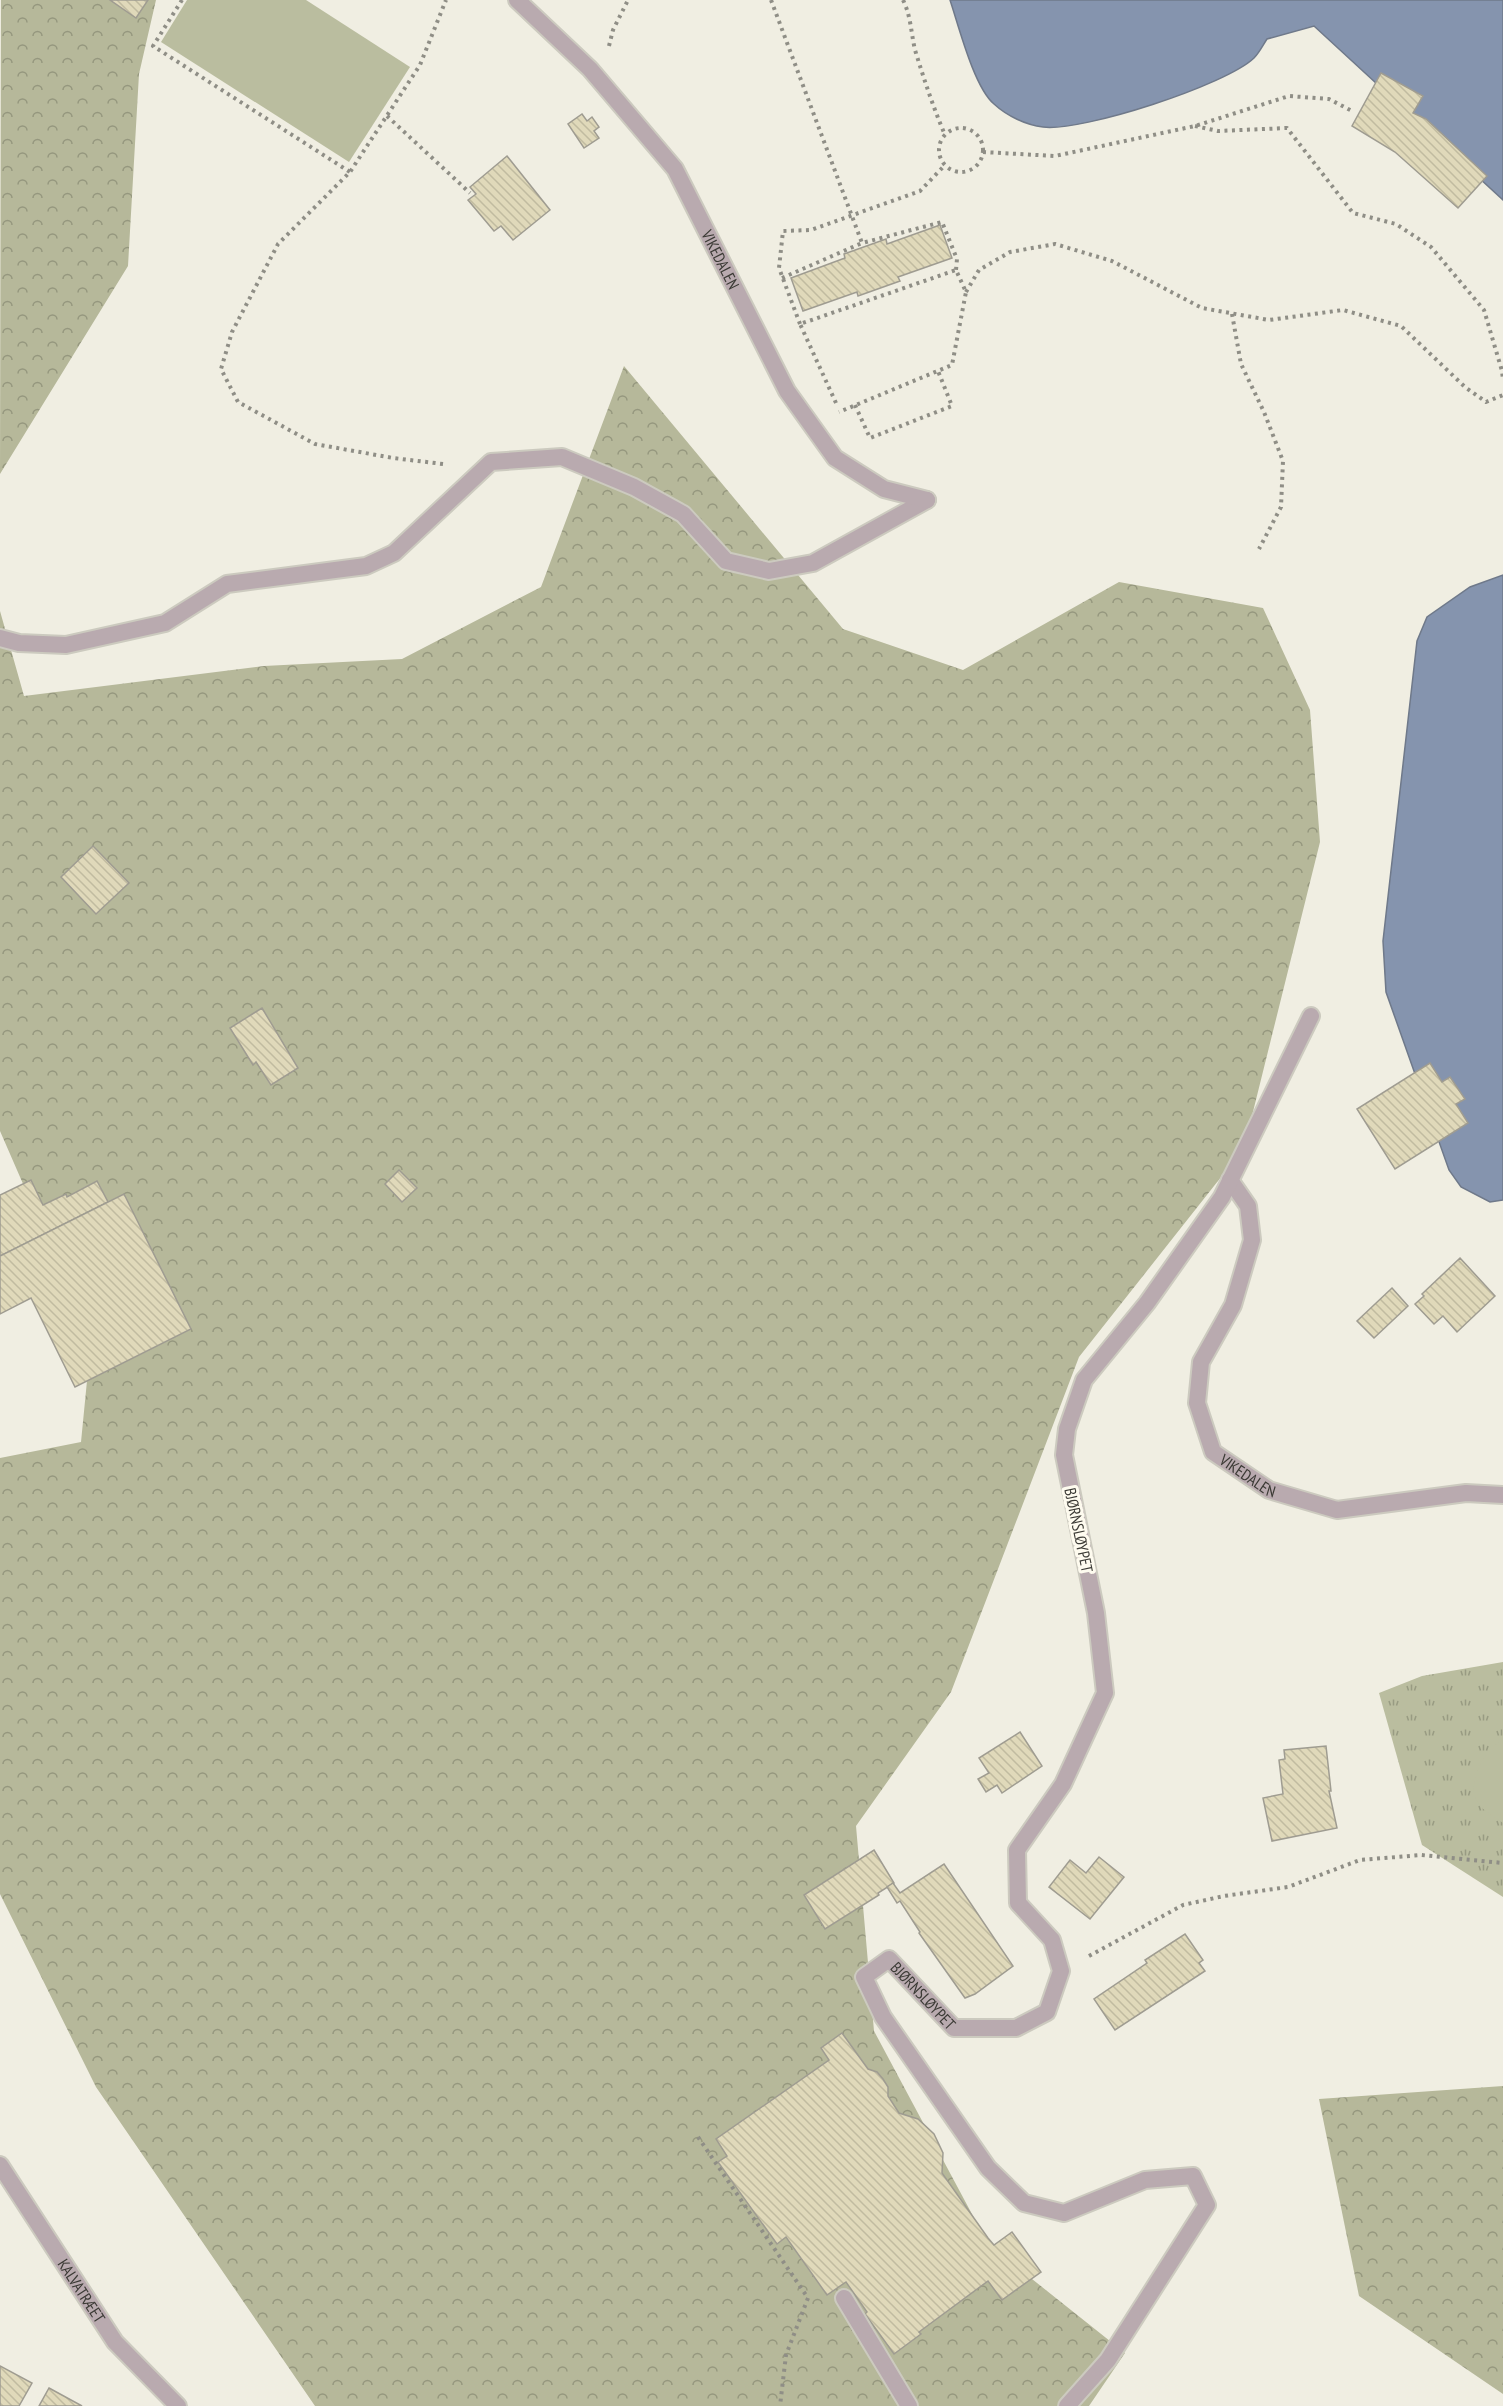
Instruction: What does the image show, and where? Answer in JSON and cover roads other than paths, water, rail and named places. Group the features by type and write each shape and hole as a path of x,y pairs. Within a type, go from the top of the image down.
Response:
{"street":[{"name":"VIKEDALEN","path":"0,638 19,643 66,645 165,623 227,584 366,566 394,553 491,462 562,457 634,487 683,514 726,561 769,572 813,563 927,500 884,489 835,458 787,390 675,169 600,82 517,0"},
{"path":"1230,1180 1311,1016"},
{"name":"VIKEDALEN","path":"1230,1180 1248,1206 1252,1240 1233,1305 1202,1362 1197,1403 1213,1452 1269,1490 1337,1510 1466,1493 1503,1495"},
{"name":"BJØRNSLØYPET","path":"1067,2406 1108,2360 1207,2205 1193,2176 1145,2180 1064,2213 1024,2203 988,2168 883,2017 864,1977 889,1959 954,2028 1016,2028 1047,2012 1061,1971 1052,1940 1018,1903 1017,1850 1063,1784 1106,1693 1096,1613 1064,1455 1067,1429 1084,1380 1147,1303 1222,1197 1230,1180"},
{"name":"KALVATRÆET","path":"0,2165 115,2342 178,2406"},
{"path":"844,2298 909,2406"}],"water":[{"path":"950,0 1503,0 1503,200 1314,26 1267,39 1254,58 1238,69 1185,93 1088,122 1062,127 1043,127 1011,116 987,96 968,56"},
{"path":"1503,575 1503,1200 1490,1202 1461,1187 1449,1170 1386,992 1383,941 1417,641 1427,617 1470,587"}]}
